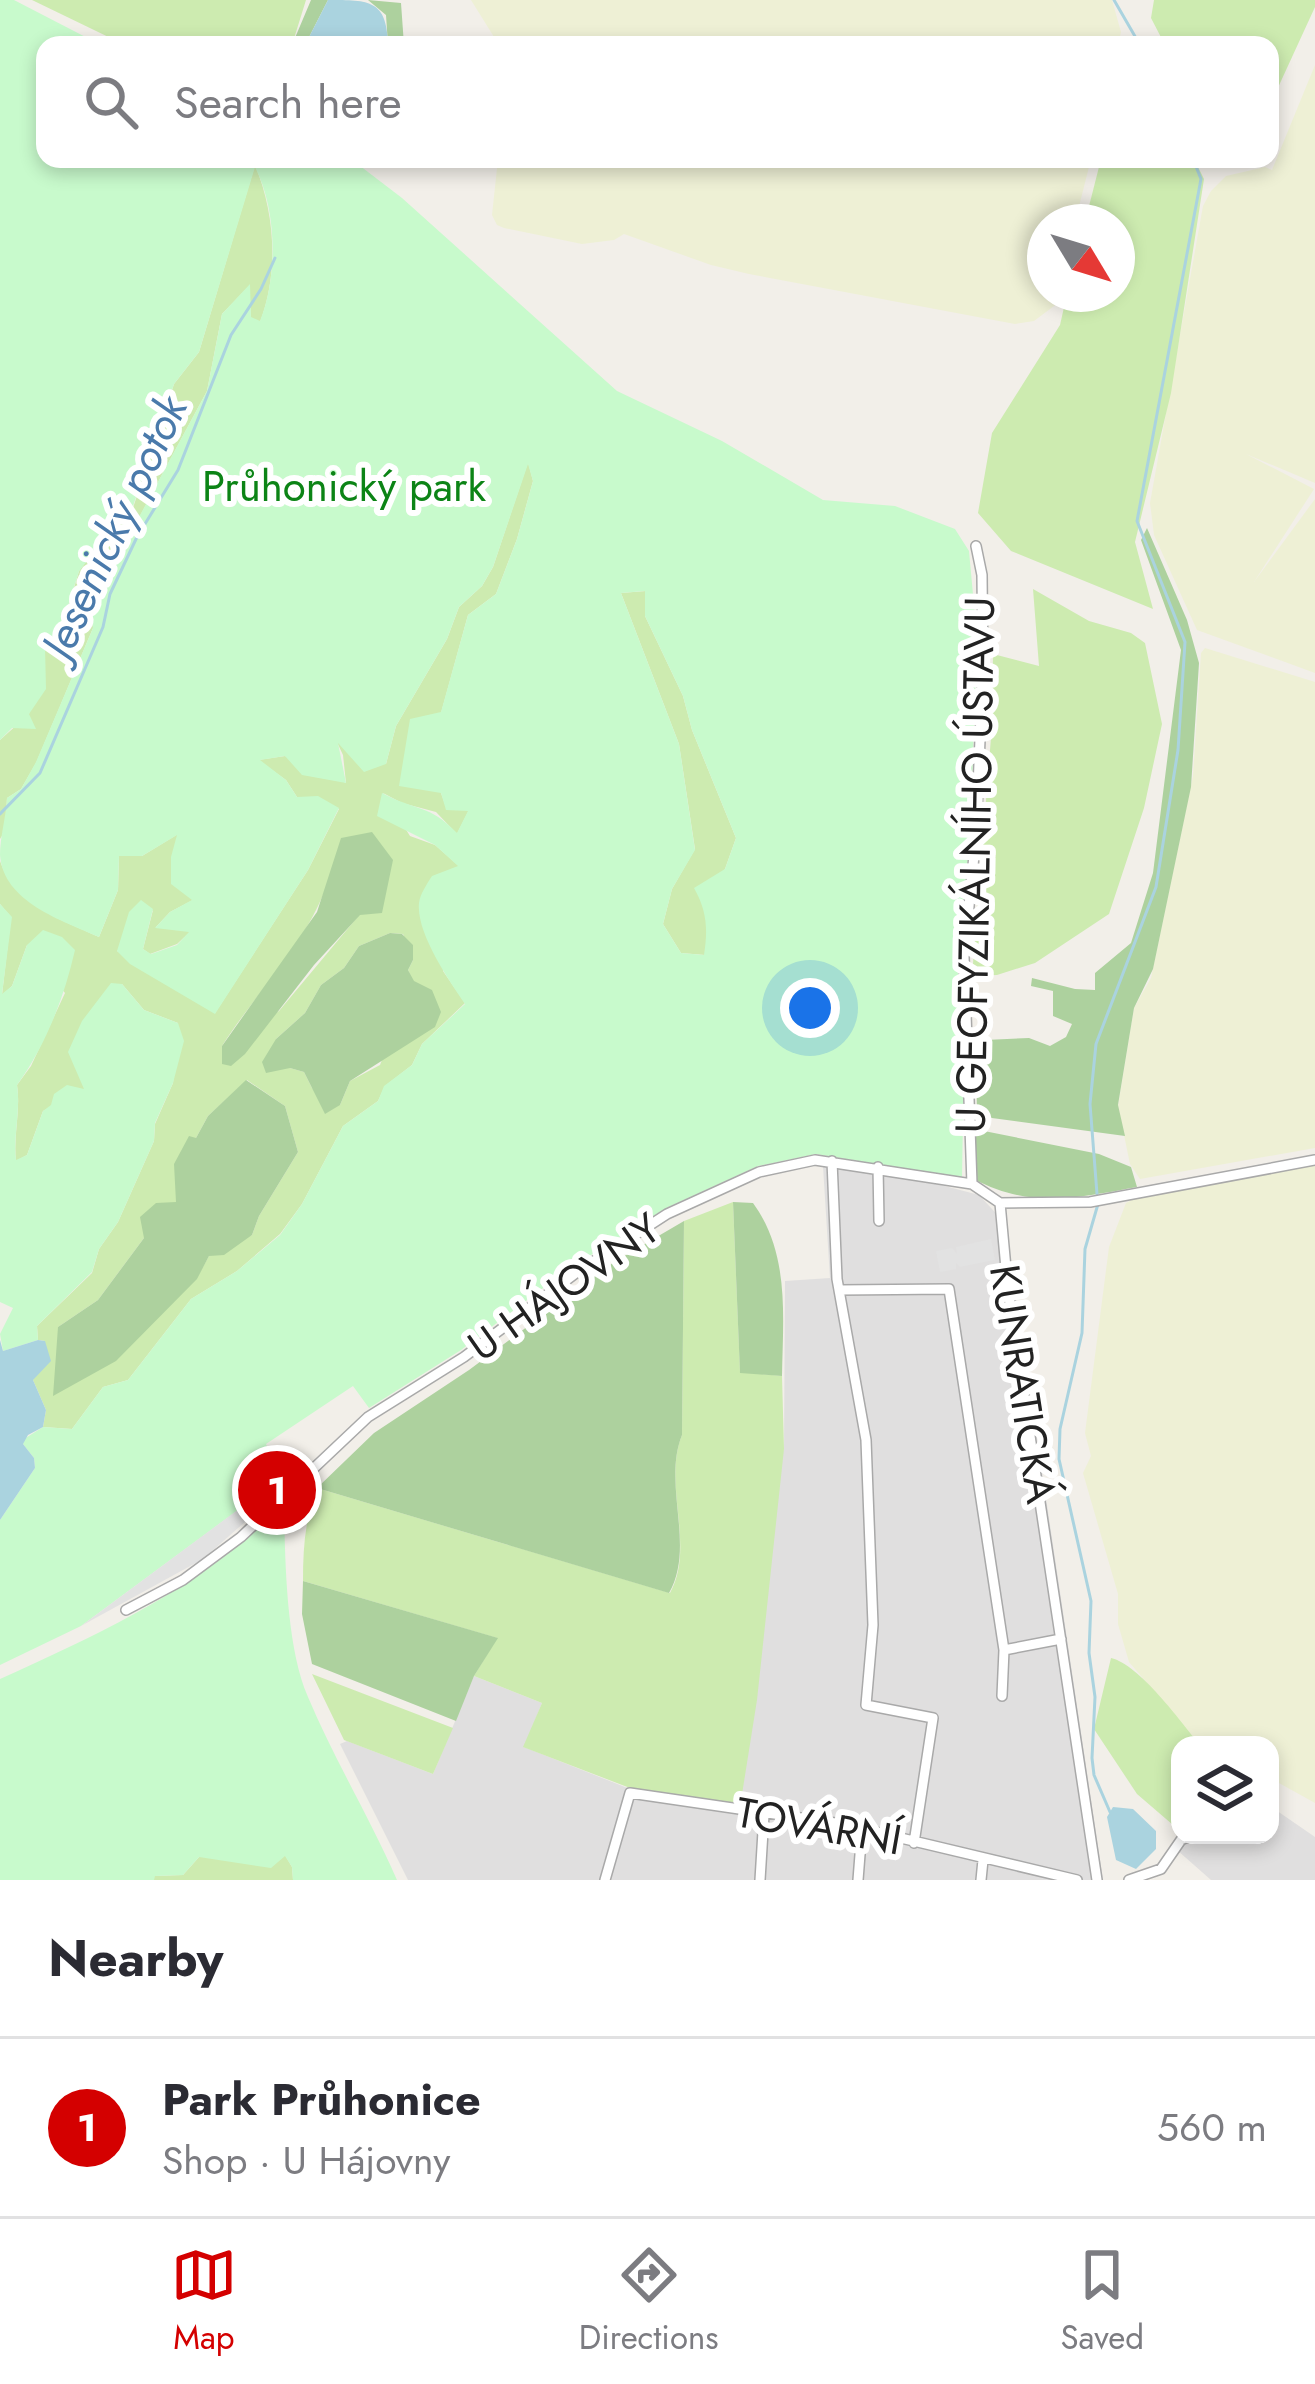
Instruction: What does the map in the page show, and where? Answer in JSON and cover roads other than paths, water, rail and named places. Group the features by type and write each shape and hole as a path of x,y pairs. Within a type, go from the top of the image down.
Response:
{"street":[{"name":"U GEOFYZIKÁLNÍHO ÚSTAVU","path":"972,1184 964,957 976,835 983,668 982,574 976,546"},
{"name":"U HÁJOVNY","path":"126,1610 183,1580 241,1537 368,1417 464,1357 576,1273 667,1214 759,1172 815,1160 972,1184 1000,1203"},
{"name":"KUNRATICKÁ","path":"1097,1880 1002,1249 1000,1203 1090,1202 1315,1160"},
{"path":"832,1161 839,1290 866,1440 873,1625 866,1705 933,1718 914,1843"},
{"path":"878,1167 879,1221"},
{"path":"839,1290 949,1288 1004,1650 1001,1696"},
{"path":"1004,1650 1061,1639"},
{"name":"TOVÁRNÍ","path":"605,1880 630,1793 862,1829 1077,1880"},
{"path":"760,1880 764,1815"},
{"path":"858,1880 862,1829"},
{"path":"1129,1880 1161,1869 1178,1844"},
{"path":"981,1880 983,1860"}],"water":[{"path":"328,0 373,6 384,19 387,36 310,36"},
{"path":"0,1340 3,1351 45,1341 51,1361 33,1380 46,1410 43,1427 28,1435 23,1444 35,1468 0,1520"},
{"path":"1113,1807 1133,1809 1156,1831 1156,1849 1136,1869 1116,1860 1107,1817"}],"waterway":[{"path":"1114,0 1135,36"},
{"path":"1097,1194 1090,1104 1096,1044 1156,887 1178,750 1185,642 1137,521 1201,179 1197,168"},
{"name":"Jesenický potok","path":"0,814 40,773 103,627 110,594 137,537 178,470 231,335 275,258"},
{"path":"1098,1204 1085,1249 1082,1333 1060,1429 1059,1459 1091,1601 1092,1758 1110,1812"}],"place":[{"name":"Park Průhonice","path":"277,1490"}],"park label":[{"name":"Průhonický park","path":"344,486"}]}
